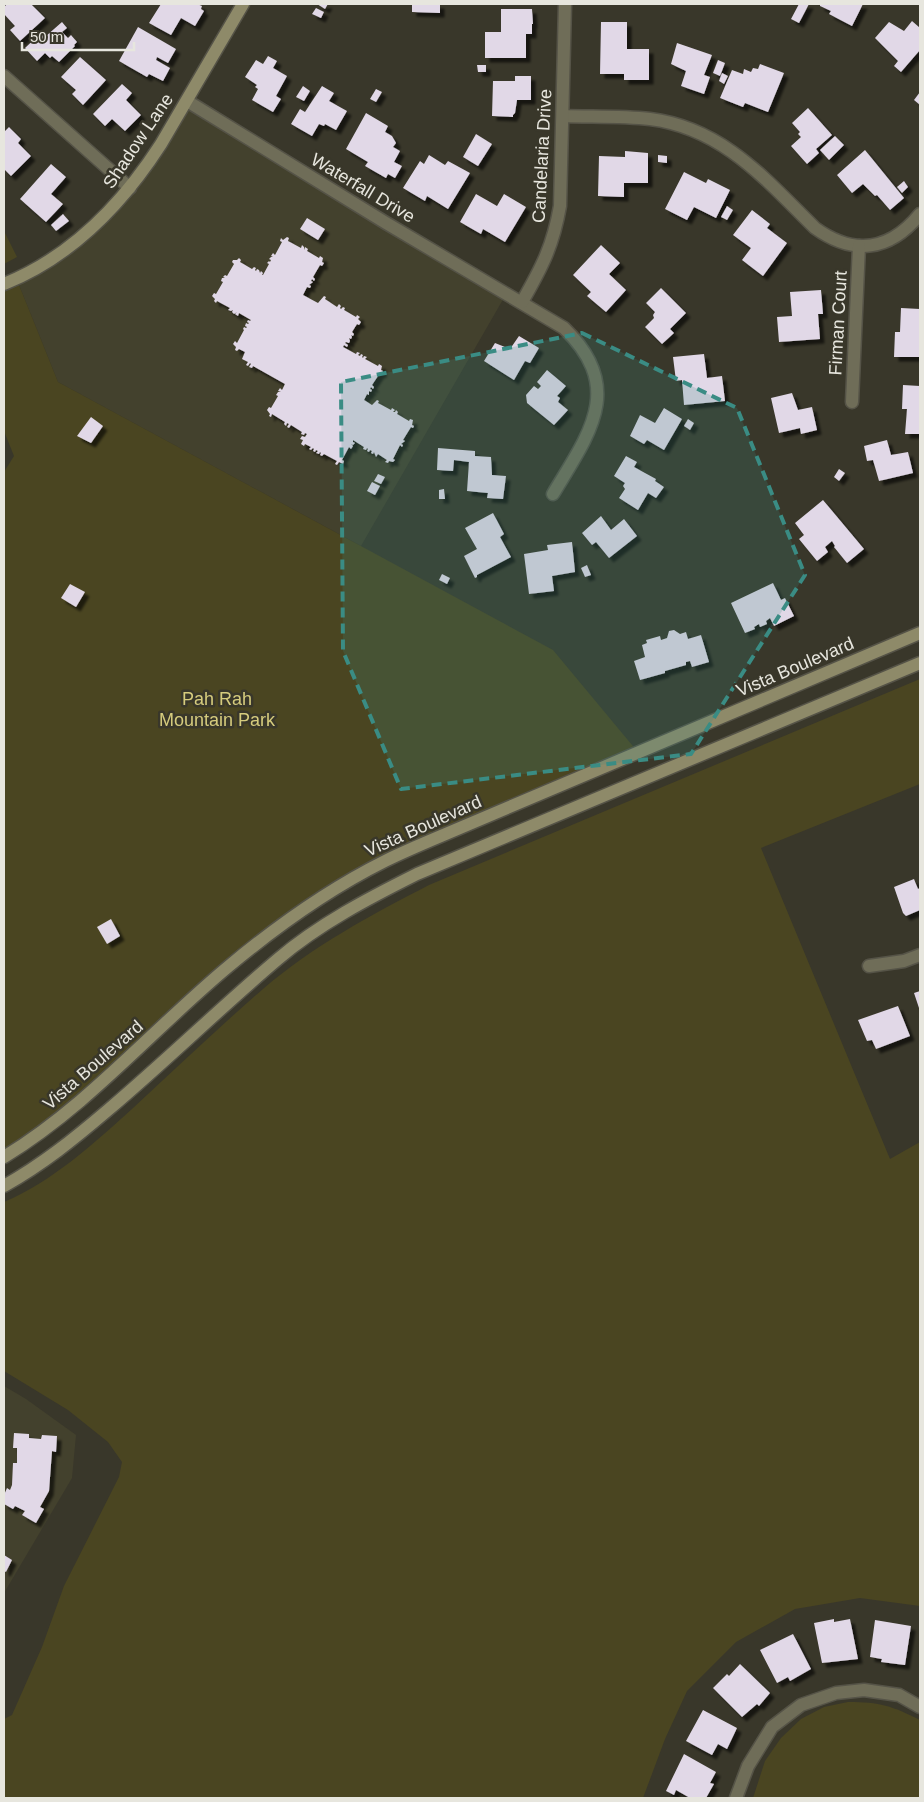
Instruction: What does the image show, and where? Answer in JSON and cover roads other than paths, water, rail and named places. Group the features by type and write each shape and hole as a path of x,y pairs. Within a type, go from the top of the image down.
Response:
{"main road":[{"name":"Shadow Lane","path":"4,284 40,266 67,248 96,224 130,188 147,166 187,101 243,4"},
{"name":"Vista Boulevard","path":"4,1157 56,1122 227,968 270,932 343,884 385,861 441,836 920,633"},
{"path":"4,1186 29,1172 60,1150 128,1093 280,958 318,930 370,898 417,874 920,663"}],"street":[{"name":"Candelaria Drive","path":"522,302 547,256 556,232 560,206 565,4"},
{"path":"4,76 130,188"},
{"name":"Waterfall Drive","path":"187,101 386,223 522,302 564,328 577,340 590,363 597,389 596,408 592,426 554,494"},
{"path":"563,116 650,119 700,132 723,144 744,159 815,228 843,244 859,246 881,244 909,228 920,214"},
{"name":"Firman Court","path":"852,402 859,246"},
{"path":"869,966 904,961 920,955"},
{"path":"736,1798 748,1766 772,1727 801,1705 836,1694 864,1690 899,1695 920,1707"}],"park label":[{"name":"Pah Rah Mountain Park","path":"217,710"}]}
